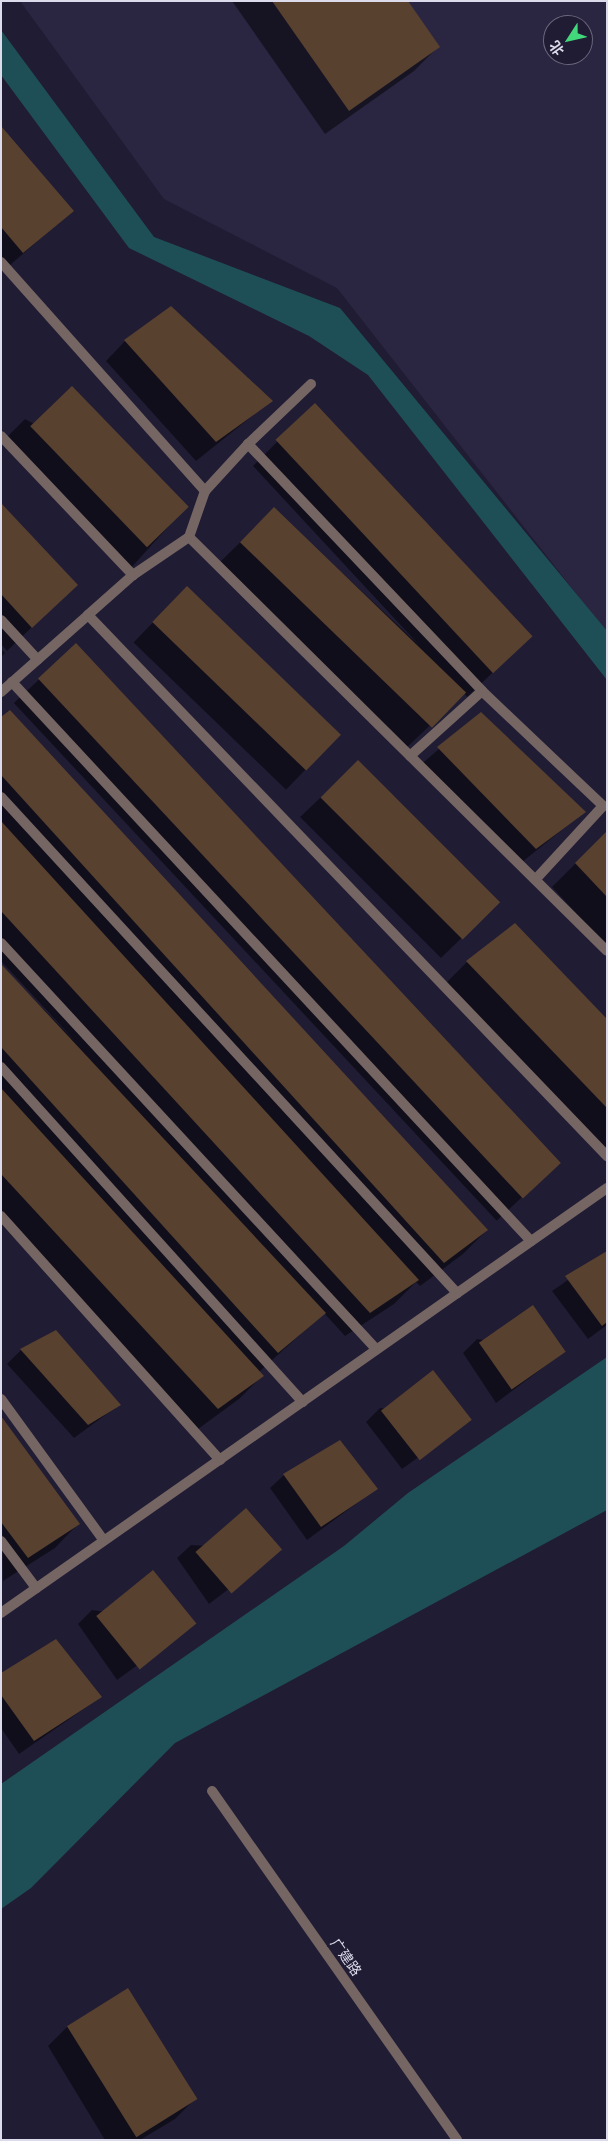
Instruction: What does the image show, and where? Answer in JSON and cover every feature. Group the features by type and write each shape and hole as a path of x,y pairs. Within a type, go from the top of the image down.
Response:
{"street":[{"path":"1,262 205,491"},
{"path":"1,692 133,575 189,537 205,491 248,444 311,384"},
{"path":"1,436 133,575"},
{"path":"248,444 482,692 603,806 535,880"},
{"path":"189,537 607,951"},
{"path":"88,615 607,1156"},
{"path":"1,620 38,660"},
{"path":"12,682 531,1241"},
{"path":"410,756 482,692"},
{"path":"1,798 457,1293"},
{"path":"1,943 376,1349"},
{"path":"1,1066 303,1402"},
{"path":"1,1613 607,1188"},
{"path":"1,1216 220,1460"},
{"path":"1,1399 104,1541"},
{"path":"1,1541 36,1588"},
{"name":"广建路","path":"212,1791 457,2140"}],"shaded area":[{"path":"20,1 607,1 607,633 337,288 164,199"},
{"path":"1,30 154,237 340,308 607,631 607,680 368,375 309,336 129,248 1,75"},
{"path":"607,1357 607,1510 175,1743 31,1888 1,1909 1,1784 344,1546 408,1493"}],"building":[{"path":"272,1 408,1 440,47 349,111"},
{"path":"1,126 74,211 23,253 1,227"},
{"path":"171,306 273,401 216,442 124,340"},
{"path":"72,386 189,507 147,547 30,426"},
{"path":"315,403 533,636 493,673 276,440"},
{"path":"1,503 78,585 32,628 1,594"},
{"path":"274,507 466,692 432,728 240,542"},
{"path":"187,586 341,735 306,771 152,622"},
{"path":"76,643 561,1163 523,1198 38,678"},
{"path":"10,710 488,1230 444,1263 1,775 1,717"},
{"path":"481,712 586,812 536,849 437,747"},
{"path":"358,760 500,902 463,940 321,797"},
{"path":"1,821 419,1280 370,1313 1,911"},
{"path":"607,831 607,897 575,863"},
{"path":"515,923 607,1019 607,1108 466,961"},
{"path":"1,964 326,1313 278,1353 1,1047"},
{"path":"1,1088 264,1376 218,1409 1,1174"},
{"path":"607,1251 607,1322 602,1326 565,1276"},
{"path":"533,1305 566,1352 512,1390 479,1343"},
{"path":"56,1330 121,1405 88,1425 20,1349"},
{"path":"433,1370 472,1420 420,1460 381,1411"},
{"path":"1,1416 80,1524 28,1558 1,1522"},
{"path":"340,1440 378,1489 321,1527 283,1474"},
{"path":"246,1508 282,1550 232,1593 195,1552"},
{"path":"153,1570 196,1624 140,1670 96,1616"},
{"path":"56,1639 102,1697 34,1741 1,1695 1,1673"},
{"path":"128,1988 197,2099 136,2137 67,2026"}]}
